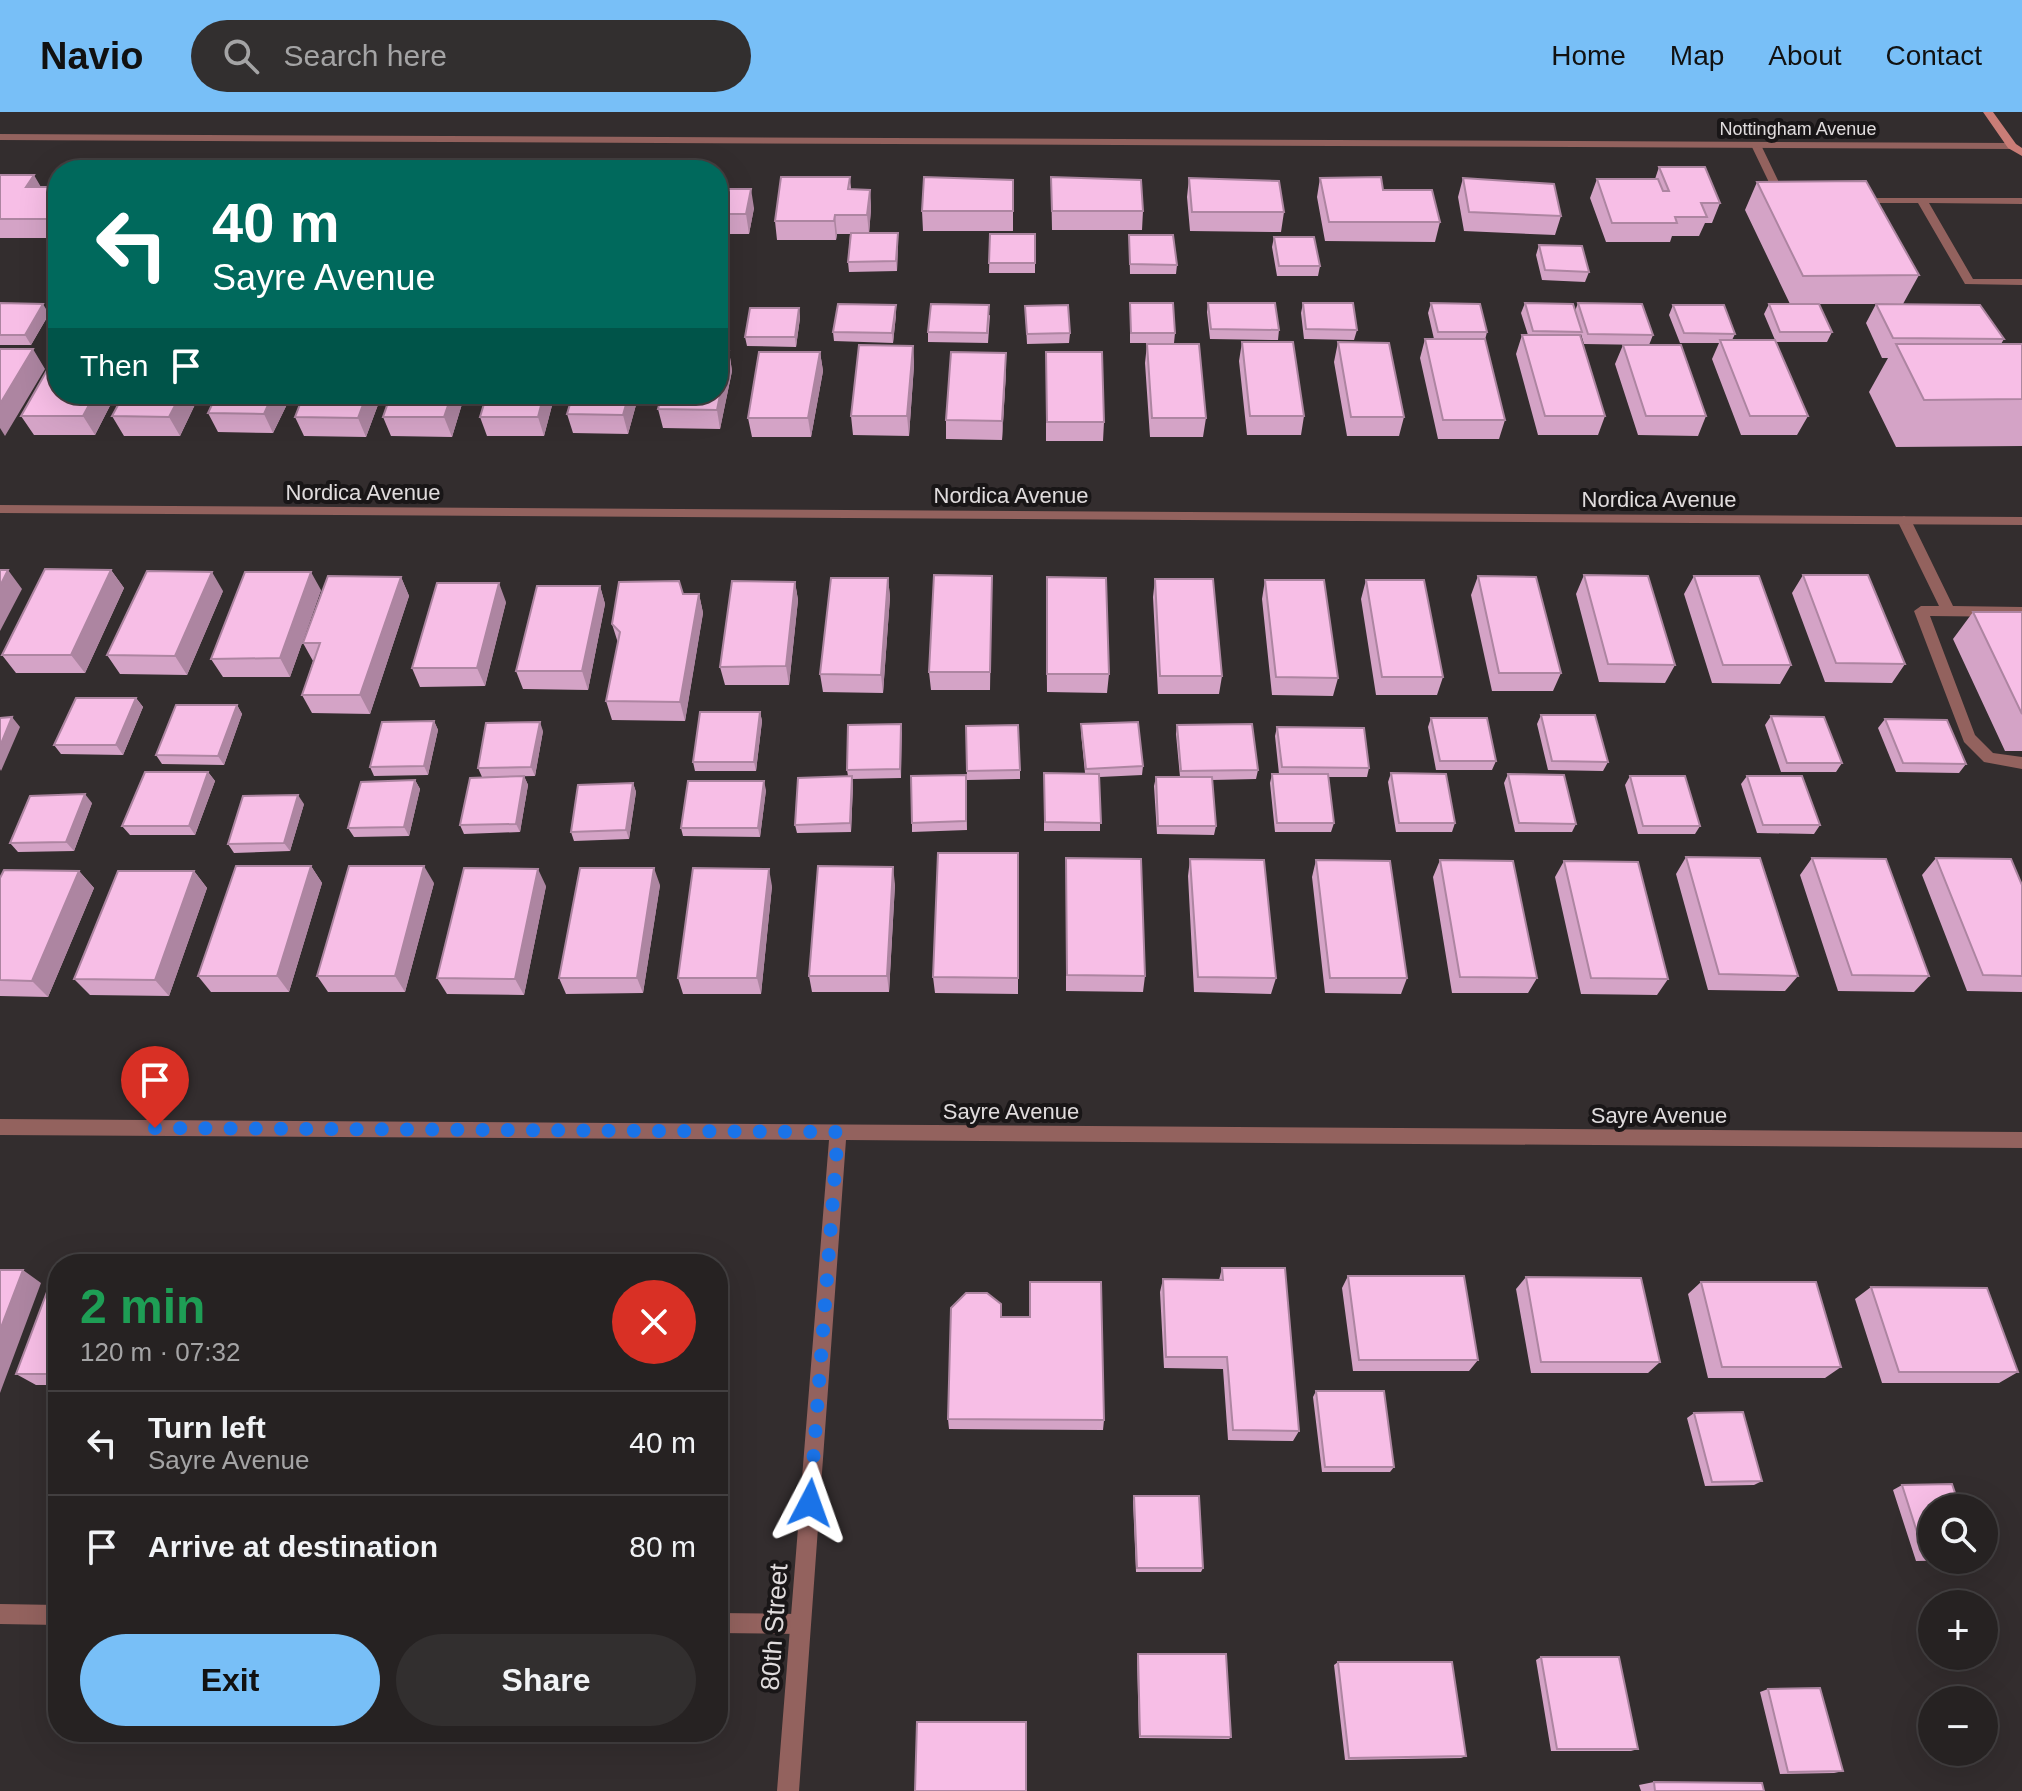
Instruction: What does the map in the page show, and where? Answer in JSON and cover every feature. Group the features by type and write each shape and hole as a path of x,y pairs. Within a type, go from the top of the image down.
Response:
{"main road":[{"path":"1988,112 2017,150"}],"street":[{"name":"Nottingham Avenue","path":"0,137 1756,145 2017,150"},
{"path":"1756,145 1782,200 1798,200"},
{"path":"1844,200 2022,201"},
{"path":"1922,200 1969,282 2022,282"},
{"name":"Nordica Avenue","path":"0,509 2022,521"},
{"path":"1904,520 1949,612"},
{"path":"2022,612 1921,611 1969,738 1989,758 2022,763"},
{"name":"Sayre Avenue","path":"0,1127 2022,1140"},
{"name":"80th Street","path":"788,1791 838,1132"},
{"path":"0,1614 48,1615"},
{"path":"728,1623 801,1624"}],"building":[{"path":"1659,167 1705,167 1720,203 1701,203 1707,217 1675,217 1677,223 1612,223 1597,179 1658,179 1663,191 1669,191"},
{"path":"0,175 34,175 26,187 48,187 48,219 0,219"},
{"path":"781,177 850,177 848,189 870,190 867,215 835,215 834,221 775,221"},
{"path":"924,177 1013,180 1013,211 922,211"},
{"path":"1051,177 1141,180 1143,211 1052,211"},
{"path":"1381,177 1383,190 1432,190 1440,222 1329,222 1320,178"},
{"path":"1189,178 1279,181 1284,212 1192,212"},
{"path":"1463,178 1554,184 1561,216 1469,212"},
{"path":"1866,181 1919,275 1803,276 1757,182"},
{"path":"728,189 751,189 746,214 728,214"},
{"path":"851,233 898,233 896,261 848,262"},
{"path":"990,234 1035,234 1035,263 989,263"},
{"path":"1129,235 1173,235 1177,265 1130,264"},
{"path":"1274,237 1314,237 1320,266 1279,266"},
{"path":"1539,245 1582,246 1589,272 1545,270"},
{"path":"0,303 43,304 25,335 0,335"},
{"path":"1130,303 1173,303 1175,333 1131,333"},
{"path":"1208,303 1275,303 1279,330 1211,329"},
{"path":"1303,303 1353,303 1357,330 1306,329"},
{"path":"1431,303 1480,304 1487,332 1438,332"},
{"path":"1525,303 1573,304 1582,332 1533,331"},
{"path":"1578,303 1642,304 1653,335 1588,334"},
{"path":"838,304 896,305 892,333 833,332"},
{"path":"931,304 989,305 987,333 928,332"},
{"path":"1769,304 1819,304 1832,332 1780,332"},
{"path":"1876,304 1980,305 2004,339 1893,338"},
{"path":"1068,305 1070,333 1027,334 1025,306"},
{"path":"1673,305 1724,305 1735,334 1684,333"},
{"path":"750,308 799,308 795,337 745,337"},
{"path":"1522,335 1580,335 1605,416 1545,416"},
{"path":"1425,339 1485,339 1505,420 1443,420"},
{"path":"1720,340 1775,340 1808,416 1750,416"},
{"path":"1242,342 1293,342 1304,416 1250,416"},
{"path":"1338,342 1389,343 1404,417 1351,417"},
{"path":"1147,344 1199,344 1206,418 1152,418"},
{"path":"1896,344 2022,344 2022,399 1924,400"},
{"path":"859,345 913,346 907,416 851,416"},
{"path":"1623,345 1681,345 1706,416 1646,416"},
{"path":"0,349 33,349 0,404"},
{"path":"759,352 820,352 808,418 748,418"},
{"path":"951,352 1006,353 1002,421 946,420"},
{"path":"1046,352 1102,352 1104,422 1047,422"},
{"path":"48,369 48,404 90,404 83,416 21,416"},
{"path":"119,404 176,404 169,417 112,416"},
{"path":"212,404 268,404 264,414 208,413"},
{"path":"300,404 363,404 358,418 295,417"},
{"path":"388,404 449,404 444,417 383,417"},
{"path":"484,404 541,404 538,417 480,417"},
{"path":"570,404 626,404 623,415 567,414"},
{"path":"659,404 718,404 717,410 658,409"},
{"path":"45,569 111,570 71,655 2,655"},
{"path":"0,570 8,570 0,586"},
{"path":"147,571 212,572 175,656 107,655"},
{"path":"245,572 311,572 280,658 211,659"},
{"path":"934,575 992,576 990,672 929,672"},
{"path":"1584,575 1648,576 1675,665 1608,664"},
{"path":"1803,575 1868,575 1905,664 1836,663"},
{"path":"328,576 401,577 360,695 302,695 320,643 303,643"},
{"path":"1478,576 1536,577 1561,673 1499,673"},
{"path":"1694,576 1759,576 1791,665 1723,665"},
{"path":"1047,577 1106,578 1109,674 1047,674"},
{"path":"831,578 888,578 881,675 820,674"},
{"path":"1155,579 1213,579 1222,676 1160,676"},
{"path":"1265,580 1324,580 1338,678 1276,677"},
{"path":"1366,580 1424,580 1443,677 1382,677"},
{"path":"679,581 683,594 699,594 680,702 606,701 620,632 612,624 619,582"},
{"path":"732,581 795,582 786,666 720,667"},
{"path":"437,583 499,583 477,668 412,668"},
{"path":"537,586 600,586 582,671 516,671"},
{"path":"1973,612 2022,612 2022,714"},
{"path":"76,698 136,698 116,745 54,745"},
{"path":"176,705 237,705 218,756 156,755"},
{"path":"700,712 760,712 754,762 693,762"},
{"path":"1541,715 1595,715 1608,762 1552,761"},
{"path":"1771,716 1824,717 1842,763 1787,763"},
{"path":"12,717 0,746 0,718"},
{"path":"1431,718 1487,718 1496,761 1440,761"},
{"path":"1885,719 1947,720 1966,764 1903,763"},
{"path":"434,721 424,766 370,767 382,722"},
{"path":"540,722 531,767 478,768 486,723"},
{"path":"1138,722 1143,766 1086,769 1081,724"},
{"path":"901,724 900,769 847,770 848,725"},
{"path":"1252,724 1258,770 1181,771 1177,725"},
{"path":"1018,725 1020,770 967,771 966,726"},
{"path":"1277,727 1364,728 1369,768 1282,767"},
{"path":"145,772 208,772 189,826 122,826"},
{"path":"1044,773 1099,774 1101,823 1045,822"},
{"path":"1391,773 1446,774 1455,823 1399,823"},
{"path":"1272,774 1328,774 1334,823 1277,823"},
{"path":"1508,774 1564,775 1576,824 1519,823"},
{"path":"966,775 966,821 912,823 911,776"},
{"path":"524,776 516,824 460,825 470,778"},
{"path":"852,776 850,823 795,825 798,778"},
{"path":"1630,776 1685,776 1700,826 1643,826"},
{"path":"1747,776 1802,776 1820,825 1763,825"},
{"path":"1156,777 1212,777 1216,826 1158,826"},
{"path":"415,780 404,827 348,828 361,782"},
{"path":"688,781 764,781 758,828 681,828"},
{"path":"633,783 626,830 571,832 578,785"},
{"path":"85,794 66,842 10,843 30,796"},
{"path":"298,795 284,843 228,844 243,796"},
{"path":"938,853 1018,853 1018,978 933,977"},
{"path":"1686,857 1760,858 1798,976 1719,974"},
{"path":"1066,858 1141,859 1145,976 1067,975"},
{"path":"1812,858 1886,859 1929,976 1852,975"},
{"path":"1936,858 2011,859 2022,885 2022,976 1983,975"},
{"path":"1190,859 1264,860 1276,978 1198,977"},
{"path":"1316,860 1390,861 1407,978 1330,978"},
{"path":"1440,860 1513,861 1537,978 1460,977"},
{"path":"1564,861 1638,862 1668,979 1591,978"},
{"path":"236,866 311,866 277,976 198,976"},
{"path":"349,866 424,866 395,976 317,976"},
{"path":"818,866 893,867 887,976 809,976"},
{"path":"464,868 538,869 515,979 437,978"},
{"path":"580,868 654,868 637,978 559,978"},
{"path":"693,868 769,869 757,978 678,978"},
{"path":"4,870 79,871 32,981 0,980 0,878"},
{"path":"118,871 194,871 155,980 74,979"},
{"path":"1222,1268 1285,1268 1299,1431 1233,1430 1227,1357 1166,1357 1163,1279 1223,1280"},
{"path":"0,1270 23,1270 0,1330"},
{"path":"1348,1276 1464,1276 1478,1360 1359,1360"},
{"path":"1526,1277 1641,1278 1660,1362 1541,1362"},
{"path":"1030,1282 1101,1282 1104,1420 948,1419 951,1308 966,1293 987,1293 1001,1304 1001,1317 1030,1317"},
{"path":"1701,1282 1816,1282 1841,1367 1722,1367"},
{"path":"1871,1287 1987,1288 2018,1372 1899,1372"},
{"path":"47,1292 48,1292 48,1374 16,1374"},
{"path":"1316,1391 1384,1391 1394,1467 1325,1467"},
{"path":"1743,1412 1762,1481 1712,1482 1694,1413"},
{"path":"1952,1484 1955,1494 1918,1494 1918,1535 1902,1485"},
{"path":"1134,1496 1199,1496 1203,1568 1137,1568"},
{"path":"1138,1654 1226,1654 1231,1737 1140,1736"},
{"path":"1541,1657 1619,1657 1638,1749 1557,1749"},
{"path":"1338,1662 1452,1662 1466,1756 1349,1758"},
{"path":"1820,1688 1843,1771 1788,1772 1768,1689"},
{"path":"917,1722 1026,1722 1026,1791 915,1791"},
{"path":"1654,1782 1762,1783 1764,1791 1655,1791"}],"route":[{"path":"155,1128 838,1132 810,1503"}]}
